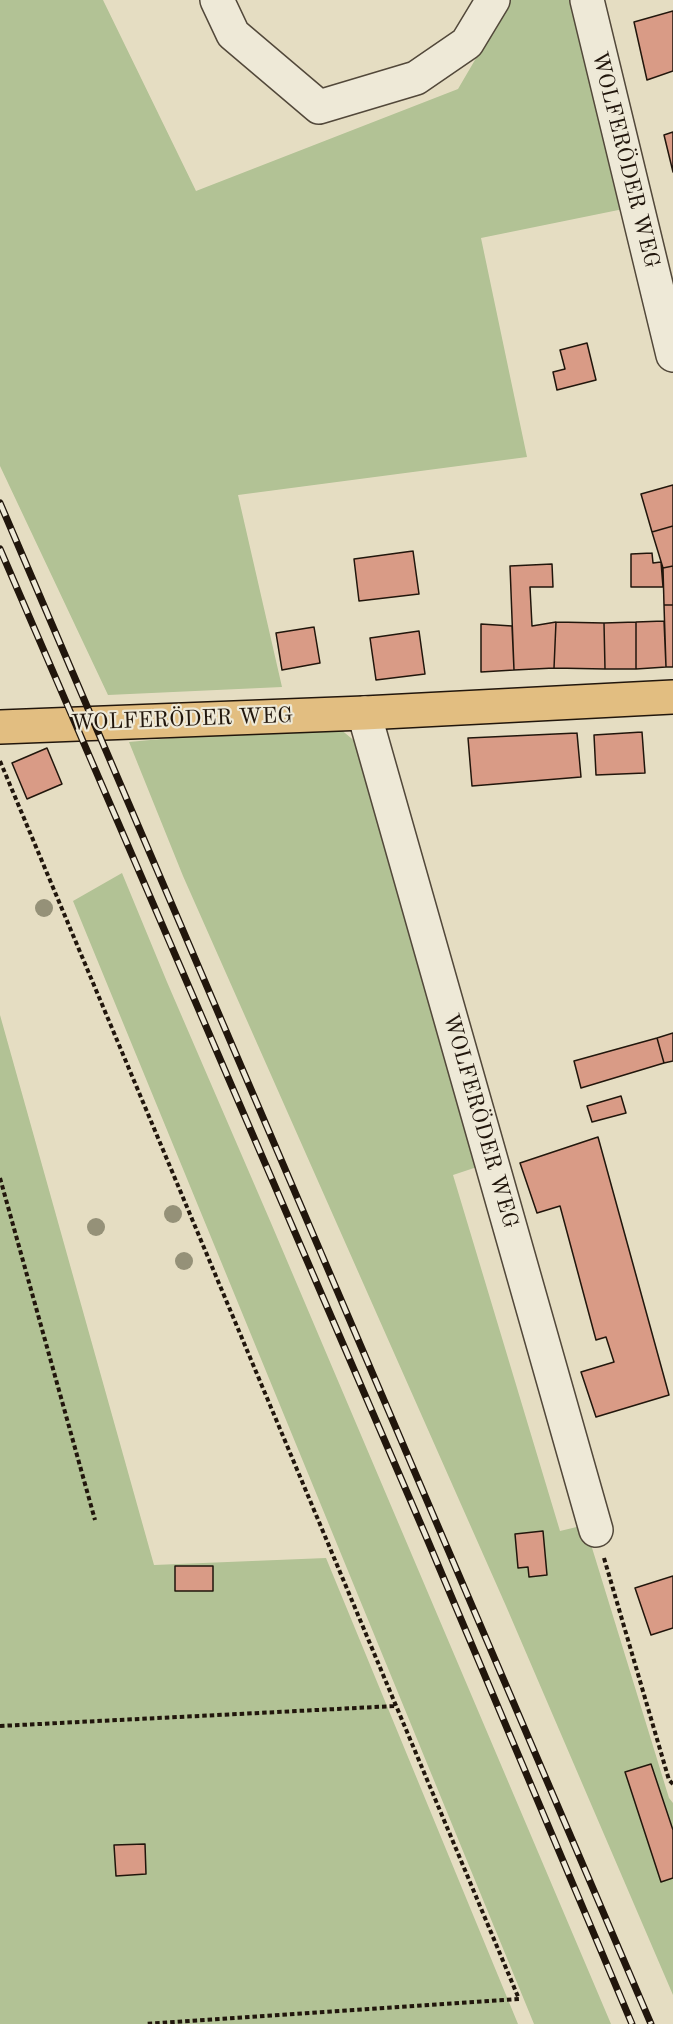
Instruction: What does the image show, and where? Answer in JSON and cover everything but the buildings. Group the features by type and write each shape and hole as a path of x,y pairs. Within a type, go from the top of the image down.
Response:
{"main road":[{"name":"WOLFERÖDER WEG","path":"0,727 364,713 673,696"}],"street":[{"path":"217,0 233,34 319,107 416,78 467,43 493,0"},
{"name":"WOLFERÖDER WEG","path":"587,0 673,355"},
{"name":"WOLFERÖDER WEG","path":"364,713 596,1530"}],"path":[{"path":"0,761 519,1999 145,2024"},
{"path":"0,1178 95,1520"},
{"path":"596,1530 669,1780 673,1784"},
{"path":"0,1726 396,1706"}],"green space":[{"path":"0,0 103,0 196,191 458,89 510,0 585,0 643,205 481,238 527,457 238,495 282,687 108,695 0,466"},
{"path":"333,723 363,748 483,1165 453,1175 560,1531 585,1525 669,1798 673,1803 673,1995 506,1606 183,876 129,742"},
{"path":"122,873 611,2024 534,2024 73,901"},
{"path":"0,1015 154,1565 326,1558 518,2024 0,2024"}],"railway":[{"path":"0,503 651,2024"},
{"path":"0,549 425,1534 632,2024"}]}
